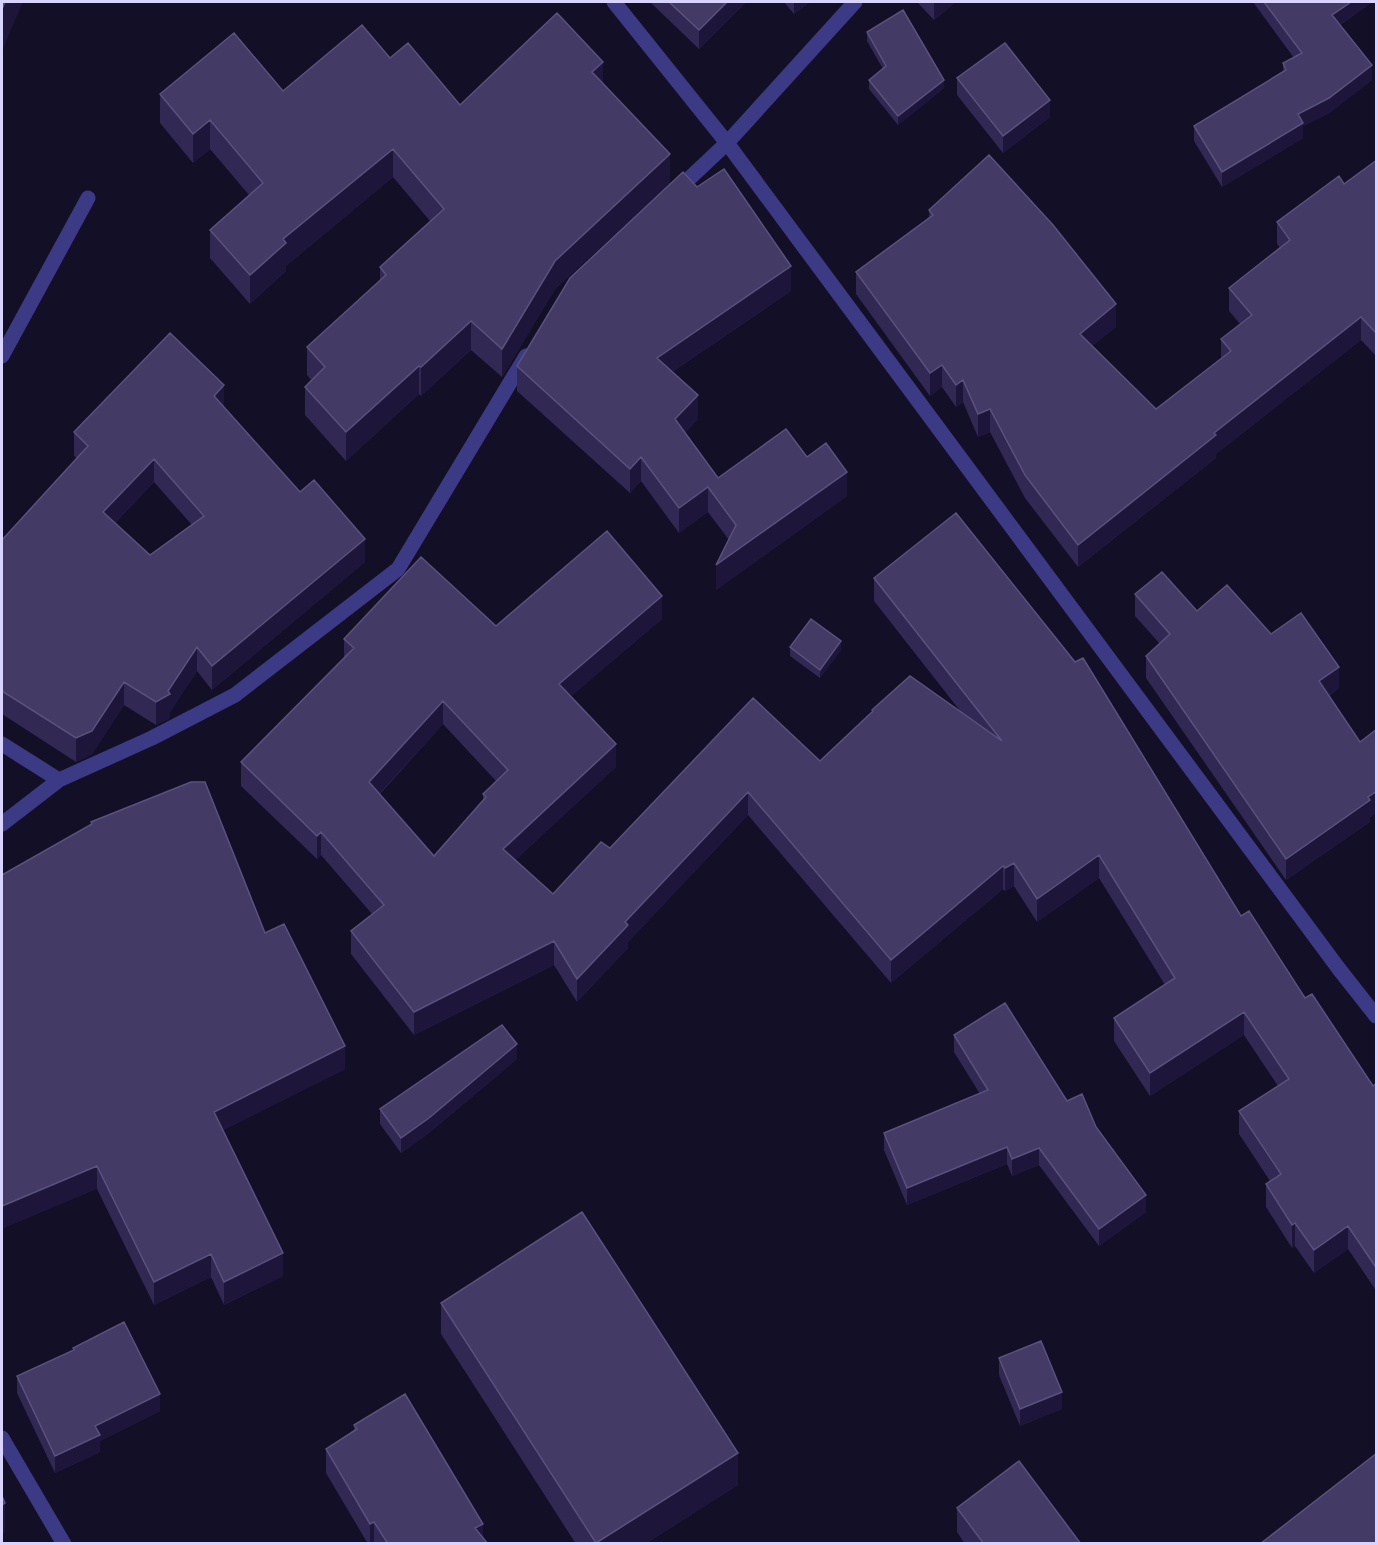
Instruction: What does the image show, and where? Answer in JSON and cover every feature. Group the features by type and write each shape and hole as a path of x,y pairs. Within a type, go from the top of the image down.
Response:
{"street":[{"path":"614,2 727,143 1332,959 1377,1016"},
{"path":"666,200 727,143 855,2"},
{"path":"2,356 88,198"},
{"path":"2,824 59,780 152,738 235,695 398,569 532,346"},
{"path":"2,744 59,780"},
{"path":"2,1438 64,1544"}],"building":[{"path":"669,2 727,2 699,30"},
{"path":"1264,2 1351,2 1332,15 1372,65 1329,98 1298,114 1303,123 1222,172 1194,126 1286,70 1283,63 1302,53"},
{"path":"903,10 944,80 898,116 869,80 886,66 867,32"},
{"path":"557,13 603,62 592,72 670,154 555,261 502,349 471,321 346,432 305,387 325,367 307,347 386,275 380,267 444,209 393,149 283,239 286,243 250,275 210,230 263,183 210,120 193,134 160,94 234,33 283,91 362,25 390,58 408,43 460,105"},
{"path":"1005,43 1050,100 1003,136 957,78"},
{"path":"989,155 1053,225 1116,304 1080,334 1156,409 1231,351 1221,339 1252,315 1229,288 1290,240 1277,222 1339,176 1344,184 1377,160 1377,334 1361,317 1214,433 1216,435 1078,545 1025,475 990,409 978,414 963,380 956,385 942,365 930,373 856,272 933,215 929,210"},
{"path":"724,169 791,266 657,358 698,395 675,419 718,478 786,429 807,457 826,443 847,472 716,565 736,525 708,487 679,508 641,457 630,469 517,366 570,278 683,172 697,187"},
{"path":"170,333 224,385 214,396 300,492 314,480 365,539 212,666 197,647 168,691 170,694 156,702 124,682 92,731 76,738 2,691 2,540 88,446 74,432","holes":["154,459 204,516 150,555 103,512"]},
{"path":"956,513 1075,662 1083,658 1241,916 1249,911 1305,998 1312,994 1373,1086 1377,1083 1377,1269 1348,1226 1314,1250 1295,1223 1292,1225 1266,1184 1281,1174 1239,1111 1289,1079 1244,1012 1150,1073 1114,1018 1175,978 1099,855 1037,899 1014,863 1005,868 1003,866 891,960 748,792 625,922 628,925 577,979 554,941 414,1012 351,931 384,905 321,832 317,836 241,762 354,648 344,639 421,557 496,626 607,531 662,596 559,684 616,744 503,849 553,894 601,842 610,848 753,698 820,761 910,676 1002,741 874,578","holes":["443,701 508,770 483,794 486,797 434,856 369,782"]},
{"path":"1162,572 1197,611 1227,585 1271,634 1301,613 1339,667 1319,681 1360,742 1377,729 1377,791 1368,797 1370,800 1286,859 1146,656 1170,634 1135,594"},
{"path":"811,619 841,641 820,670 790,647"},
{"path":"191,782 205,782 265,933 284,924 345,1046 214,1112 283,1253 224,1282 211,1254 154,1282 97,1166 2,1206 2,875 92,824 91,822"},
{"path":"1005,1003 1067,1101 1082,1094 1096,1127 1146,1195 1099,1229 1039,1148 1012,1159 1007,1147 907,1188 884,1133 988,1090 954,1035"},
{"path":"502,1025 517,1044 429,1118 401,1138 380,1109"},
{"path":"582,1212 738,1453 596,1543 441,1303"},
{"path":"124,1322 160,1394 95,1426 100,1435 55,1456 17,1376 74,1350 73,1348"},
{"path":"1041,1341 1062,1392 1020,1409 999,1358"},
{"path":"405,1394 483,1524 475,1528 488,1544 388,1544 374,1522 370,1524 326,1449 357,1429 354,1425"},
{"path":"1377,1453 1377,1544 1260,1544"},
{"path":"1019,1461 1081,1544 984,1544 957,1508"}]}
